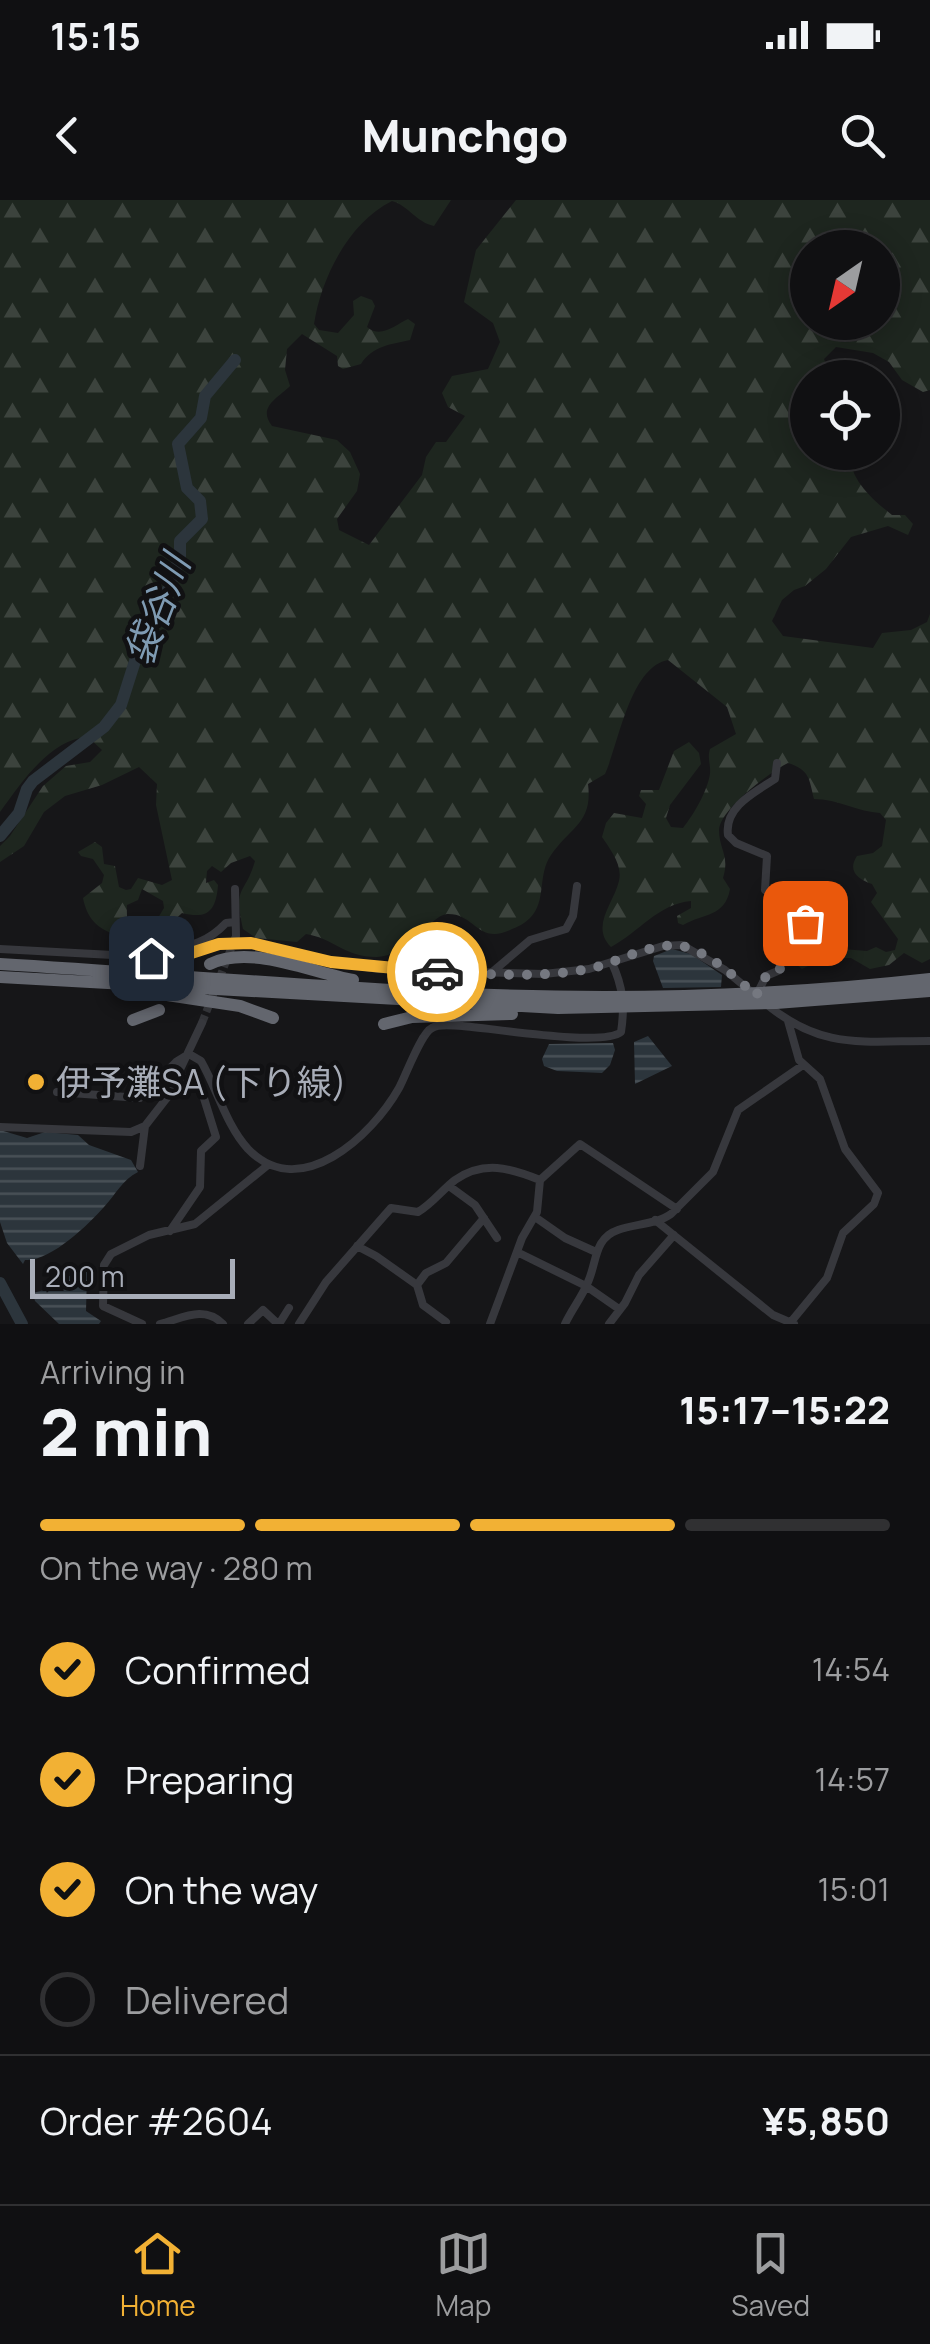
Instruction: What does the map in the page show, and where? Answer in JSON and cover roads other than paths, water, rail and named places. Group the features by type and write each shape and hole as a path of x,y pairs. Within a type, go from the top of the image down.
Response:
{"highway":[{"path":"210,964 232,956 256,956 359,982 513,995"},
{"path":"0,964 619,1002"},
{"path":"0,977 450,1004 776,1004 930,991"},
{"path":"0,977 194,998 240,1006 273,1018"},
{"path":"384,1024 412,1017 930,979"},
{"path":"133,1020 159,1010"}],"street":[{"path":"761,994 766,976 780,970 779,948 794,927 805,923 828,924 836,912 834,899 812,889 785,898 770,895 764,890 763,880 767,856 736,843 728,835 734,811 774,779 777,763"},
{"path":"490,974 530,940 566,929 573,916 577,886"},
{"path":"234,889 236,936"},
{"path":"162,958 165,948 200,942 229,921 235,922"},
{"path":"0,949 162,958 219,944 251,943 331,962 393,970 490,974 566,973 664,946 682,946 761,994 788,1021 821,1037 844,1041 930,1040"},
{"path":"190,1054 201,1062 246,1147 268,1165 305,1169 328,1161 390,1104 422,1040 433,1027 614,1037 620,1032 624,1003 621,982 612,963"},
{"path":"655,1220 770,1313 792,1323 827,1278 843,1233 874,1204 878,1193 844,1150 820,1079 803,1066 788,1021"},
{"path":"166,1098 202,1024"},
{"path":"58,1092 140,1098 176,1062 190,1054"},
{"path":"565,1324 586,1286 596,1252 611,1233 664,1219 677,1209 713,1172 738,1110 803,1066"},
{"path":"140,1166 146,1126 185,1078 198,1079 216,1137 200,1151 200,1187 170,1232"},
{"path":"0,1128 111,1133 146,1126"},
{"path":"490,1324 517,1252 535,1217 540,1180 580,1144 586,1144 677,1209"},
{"path":"142,1324 103,1306 104,1265 111,1254 149,1235 195,1224 268,1165"},
{"path":"299,1324 326,1282 391,1208 418,1212 463,1176 502,1166 540,1180"},
{"path":"449,1186 469,1198 497,1238"},
{"path":"535,1217 565,1238 596,1252"},
{"path":"417,1285 426,1273 446,1263 484,1218"},
{"path":"609,1324 639,1275 674,1235"},
{"path":"356,1246 417,1285 423,1305 448,1323"},
{"path":"517,1252 586,1286 620,1309"},
{"path":"248,1324 263,1310 278,1324 289,1308"},
{"path":"160,1324 200,1312 223,1324"},
{"path":"195,1324 200,1312"},
{"path":"761,1324 770,1313"}],"waterway":[{"name":"袋谷川","path":"0,836 19,813 33,781 104,727 121,705 150,614 169,588 180,556 180,541 202,519 200,501 187,488 178,444 201,418 205,396 235,360"},
{"path":"0,1283 22,1324"}],"tunnel":[{"path":"202,1023 236,936"}],"place":[{"name":"伊予灘SA (下り線)","path":"36,1082"}]}
